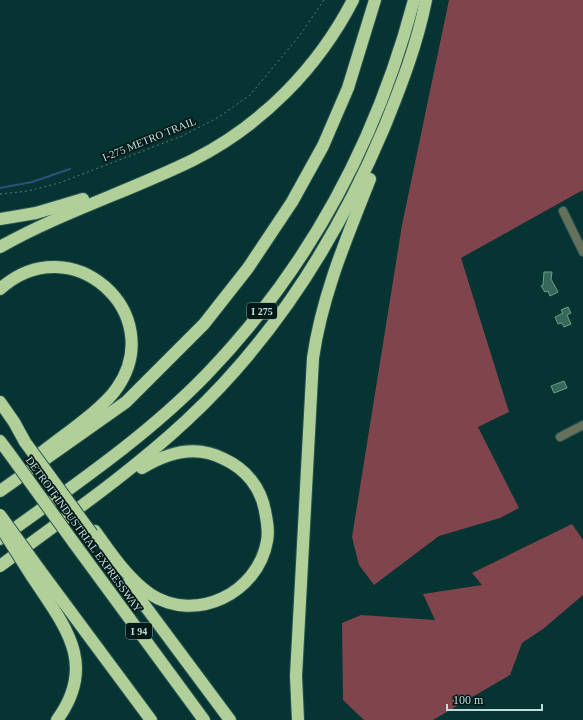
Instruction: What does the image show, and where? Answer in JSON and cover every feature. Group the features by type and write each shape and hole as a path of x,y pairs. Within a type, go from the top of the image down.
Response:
{"highway":[{"path":"0,247 46,224 194,159 253,121 294,85 313,64 341,23 353,0"},
{"path":"0,492 126,402 204,324 248,268 292,202 324,144 348,88 375,0"},
{"name":"I 275","path":"0,539 117,453 177,403 205,376 269,302 312,242 342,188 365,140 396,63 414,0"},
{"path":"0,566 156,448 205,402 255,346 303,281 338,225 360,182 400,89 416,43 426,0"},
{"path":"298,720 296,676 310,385 315,340 329,285 396,111 400,89"},
{"path":"0,219 55,209 212,148"},
{"path":"0,288 17,276 34,269 54,266 75,269 94,277 115,297 123,307 131,335 129,363 118,388 108,399 33,459 29,470"},
{"path":"0,402 14,422 25,442"},
{"path":"0,409 69,502 93,532 136,584 152,595 165,601 189,606 216,602 230,595 249,579 263,556 268,540 268,524 264,504 258,489 247,474 234,463 220,456 204,452 190,451 159,458 84,508 51,528"},
{"name":"DETROIT INDUSTRIAL EXPRESSWAY","path":"0,442 204,720"},
{"path":"0,515 35,572 69,635 74,650 77,672 75,684 65,709 57,720"},
{"path":"0,526 151,720"},
{"path":"93,532 230,720"}],"street":[{"path":"563,211 583,252"},
{"path":"560,437 583,425"}],"path":[{"name":"I-275 METRO TRAIL","path":"0,194 59,183 182,136 220,117 250,95 300,35 324,0"}],"shaded area":[{"path":"449,0 583,0 583,190 461,258 509,412 478,427 519,508 500,518 439,536 374,585 359,565 352,537 402,225"},
{"path":"572,524 583,540 583,595 543,629 522,643 510,675 433,720 364,720 343,700 342,623 361,615 435,620 423,594 482,585 472,573"}],"building":[{"path":"544,272 552,272 551,279 558,292 550,296 548,291 545,292 541,286 543,285"},
{"path":"568,307 571,313 567,315 571,324 564,327 562,323 558,324 555,317 563,313 561,310"},
{"path":"564,381 567,388 554,393 551,386"}],"waterway":[{"path":"0,188 32,182 70,169"}]}
